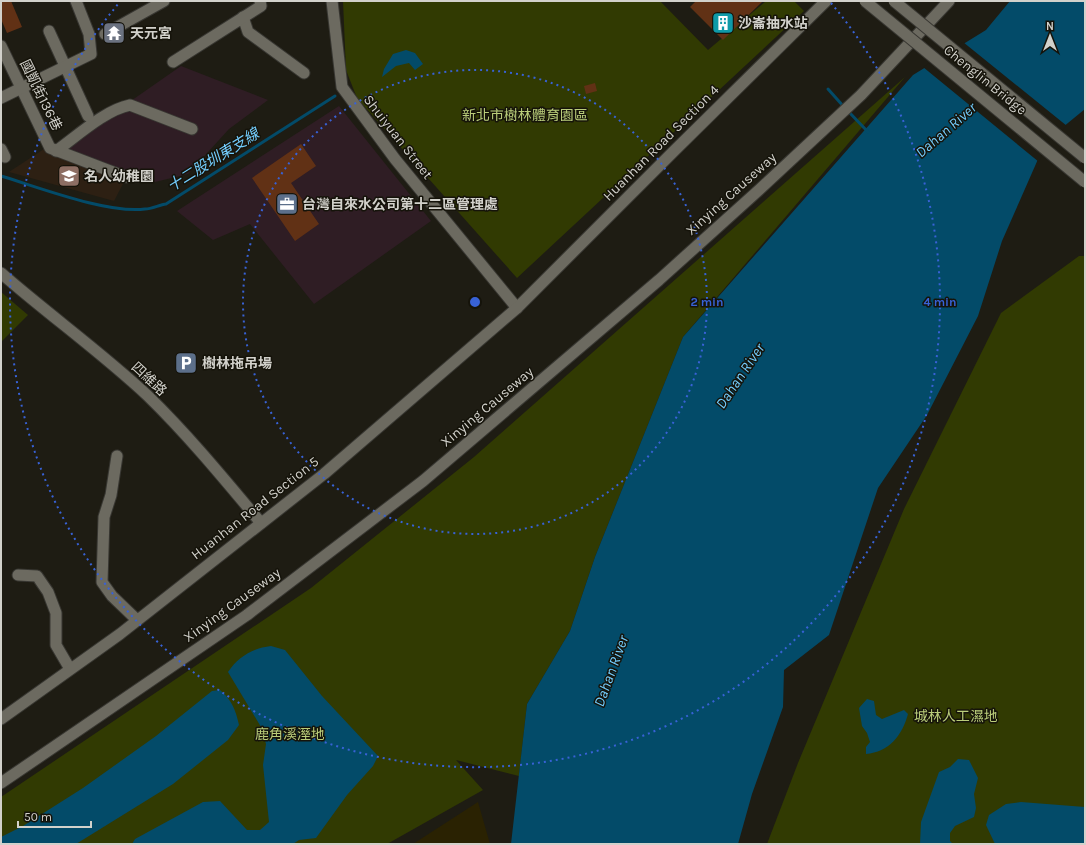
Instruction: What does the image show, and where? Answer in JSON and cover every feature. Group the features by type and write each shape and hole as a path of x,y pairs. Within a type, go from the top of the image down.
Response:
{"street":[{"path":"1,98 91,54 89,34 76,1"},
{"path":"106,34 164,1"},
{"path":"173,62 261,6 260,1"},
{"name":"Shuiyuan Street","path":"332,1 342,87 395,158 517,308"},
{"name":"Huanhan Road Section 4","path":"517,308 826,1"},
{"name":"Chenglin Bridge","path":"865,1 1085,182"},
{"name":"Chenglin Bridge","path":"894,1 1085,158"},
{"name":"Xinying Causeway","path":"1,783 247,615 423,481 659,280 861,95 949,1"},
{"path":"243,18 248,32 304,73"},
{"path":"49,31 88,116"},
{"name":"國凱街136巷","path":"1,46 50,148 126,177"},
{"path":"56,151 121,107 130,105 192,129"},
{"name":"四維路","path":"1,273 94,349 147,396 192,440 261,523"},
{"name":"Huanhan Road Section 5","path":"1,718 137,620 324,474 517,308"},
{"path":"117,456 111,495 104,516 102,582 112,596 137,620"},
{"path":"18,575 37,576 48,592 56,612 56,645 70,669"}],"shaded area":[{"path":"181,66 268,100 229,129 188,174 155,182 132,178 62,149"},
{"path":"339,106 431,221 314,304 250,224 213,240 177,211"},
{"name":"名人幼稚園","path":"44,149 125,180 114,201 9,172"}],"green space":[{"name":"新北市樹林體育園區","path":"343,1 660,1 708,50 766,1 794,1 804,11 517,278 357,98 346,70"},
{"name":"鹿角溪溼地","path":"905,77 683,337 595,557 570,631 527,704 519,776 456,760 483,790 387,844 1,844 1,797 311,588 474,457"},
{"name":"城林人工濕地","path":"1079,256 1085,256 1085,844 767,844 798,763 904,509 1001,313"},
{"path":"1,292 28,315 1,342"}],"sand":[{"path":"478,802 490,844 413,844"}],"water":[{"name":"Dahan River","path":"1010,1 1085,1 1085,109 1046,141 1002,241 978,316 927,415 878,488 829,635 784,670 783,707 752,794 738,844 511,844 527,704 570,631 595,557 683,337 913,75 986,30"},
{"path":"406,50 415,53 423,64 415,70 409,63 396,66 382,77 384,69 393,54"},
{"path":"271,646 285,650 322,696 378,756 373,766 347,795 316,838 299,840 293,844 132,844 135,839 203,802 220,801 247,830 260,830 269,822 263,765 266,744 261,727 228,672 236,662 246,654"},
{"path":"220,690 233,706 239,725 228,740 173,784 76,844 1,844 1,837 23,826 83,788 156,736 212,691"},
{"path":"867,699 874,701 876,715 882,719 904,710 908,714 902,729 893,742 881,750 866,754 866,747 870,742 867,733 862,726 859,708"},
{"path":"958,759 969,760 978,778 974,794 976,808 974,817 955,826 950,833 950,841 953,844 920,844 921,822 939,772 950,767"},
{"path":"1021,802 1085,807 1085,844 995,844 986,825 989,815 1006,804"}],"pier":[{"path":"963,42 1067,126 1048,142 1039,162 923,67"}],"building":[{"path":"1,1 11,1 22,27 7,33 1,19"},
{"name":"沙崙抽水站","path":"696,1 763,1 723,40 690,7"},
{"path":"595,83 597,91 586,94 584,86"},
{"name":"台灣自來水公司第十二區管理處","path":"301,144 316,166 291,183 319,224 295,241 252,178"}],"waterway":[{"path":"828,89 844,107"},
{"name":"十二股圳東支線","path":"1,176 93,204 112,208 150,208 166,204 335,96"},
{"path":"848,111 868,132"}],"place":[{"name":"沙崙抽水站","path":"723,23"},
{"name":"天元宮","path":"114,33"},
{"name":"名人幼稚園","path":"69,176"},
{"name":"台灣自來水公司第十二區管理處","path":"287,204"},
{"name":"樹林拖吊場","path":"186,363"}]}
